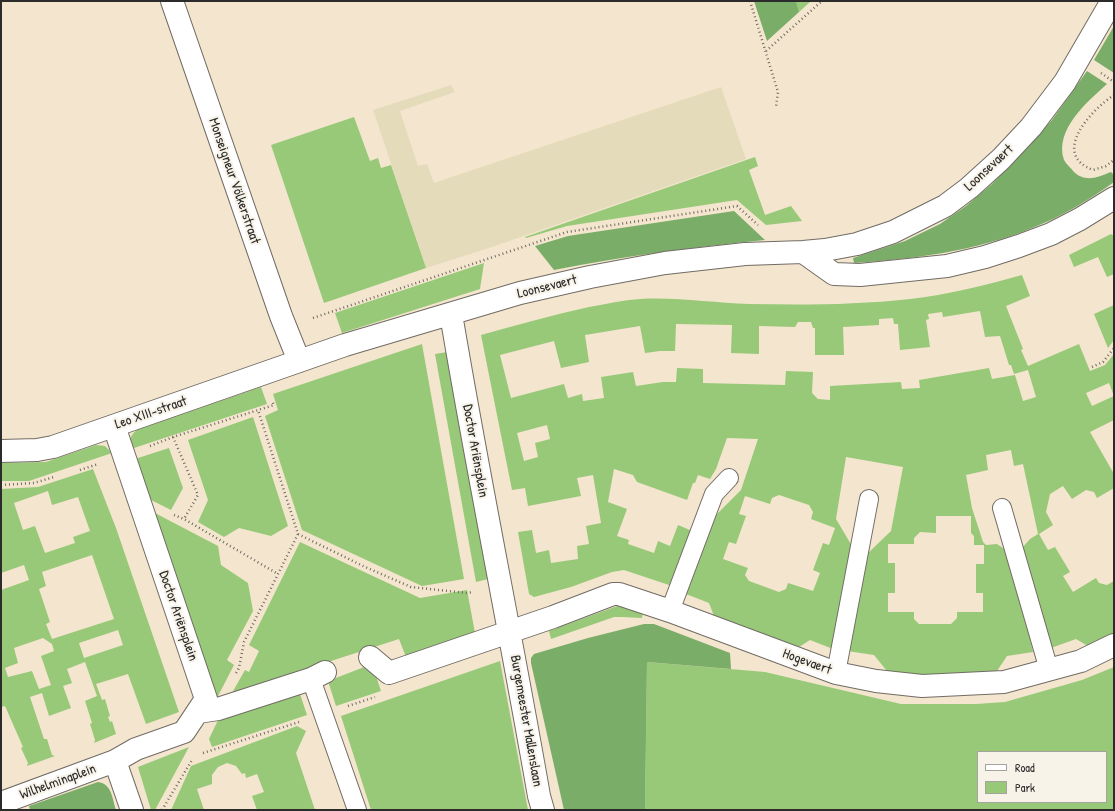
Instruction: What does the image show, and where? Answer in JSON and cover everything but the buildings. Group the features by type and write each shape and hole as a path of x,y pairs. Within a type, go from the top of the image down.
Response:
{"street":[{"name":"Monseigneur Völkerstraat","path":"172,1 299,361"},
{"name":"Loonsevaert","path":"299,361 345,345 520,293 590,276 657,264 745,254 825,250 857,244 893,232 945,206 969,188 1001,159 1031,127 1051,102 1065,82 1112,1"},
{"path":"803,252 834,274 860,276 947,266 985,257 1051,234 1080,219 1114,198"},
{"name":"Doctor Ariënsplein","path":"451,314 509,631"},
{"name":"Leo XIII-straat","path":"1,451 37,450 53,447 299,361"},
{"name":"Doctor Ariënsplein","path":"114,426 206,699 208,710"},
{"name":"Hogevaert","path":"509,631 619,594 670,611 836,673 876,681 922,686 1004,682 1082,661 1114,645"},
{"path":"370,657 389,672 509,631"},
{"name":"Burgemeester Mallenslaan","path":"509,631 539,796 543,810"},
{"path":"208,710 318,675"},
{"name":"Wilhelminaplein","path":"1,803 115,761 136,748 184,732 208,710"},
{"name":"Wilhelminaplein","path":"115,761 132,810"}],"lane":[{"path":"670,611 714,494 729,478"},
{"path":"836,673 869,499"},
{"path":"1002,508 1049,670"},
{"path":"318,675 357,810"}],"path":[{"path":"750,1 778,92 776,107"},
{"path":"766,51 822,1"},
{"path":"1114,94 1088,118 1079,132 1074,146 1076,158 1083,166 1093,170 1106,166 1114,160"},
{"path":"286,327 567,232 737,206 760,227"},
{"path":"1092,367 1103,362 1114,348"},
{"path":"208,710 239,668 244,642 298,534 258,410"},
{"path":"173,437 198,494 184,519"},
{"path":"139,499 184,519 278,574"},
{"path":"298,534 363,566 411,587 467,593 500,587"}],"shaded area":[{"path":"451,85 455,92 400,111 418,166 427,164 434,183 721,87 746,159 486,249 426,268 373,110"}],"green space":[{"path":"754,1 796,1 799,12 767,41"},
{"path":"796,1 811,1 799,12"},
{"path":"1114,26 1114,73 1094,60"},
{"path":"1087,71 1107,84 1082,108 1068,128 1062,149 1064,160 1074,172 1083,177 1092,178 1111,172 1114,175 1114,182 1085,202 1043,224 989,243 944,253 854,263 853,258 905,241 940,224 966,206 992,184 1052,120"},
{"path":"354,117 370,161 378,158 381,168 391,165 426,268 324,303 271,145"},
{"path":"755,157 758,166 749,170 765,215 791,206 802,221 766,225 737,200 567,226 526,238 525,237"},
{"path":"734,211 765,240 659,252 554,270 535,246 568,236"},
{"path":"1111,234 1114,236 1114,274 1107,277 1098,257 1074,267 1069,255"},
{"path":"484,263 480,289 342,333 335,313"},
{"path":"1022,275 1030,296 1006,306 1028,366 1079,344 1090,371 1105,365 1114,354 1114,396 1114,420 1090,432 1114,474 1114,488 1097,498 1094,492 1086,490 1072,499 1063,486 1050,494 1046,512 1053,525 1039,534 1048,550 1055,547 1070,572 1063,576 1073,592 1096,578 1099,583 1107,585 1114,581 1114,633 1088,646 1076,639 1048,649 1022,548 1030,539 1038,534 1023,464 1014,466 1011,450 986,455 988,470 966,475 972,508 983,542 986,545 997,544 1006,550 1016,578 1033,652 1007,656 997,671 928,676 887,671 874,655 847,651 865,556 891,531 903,467 846,457 836,519 852,546 833,649 810,640 799,647 714,616 709,603 686,594 715,516 741,490 758,439 727,438 716,469 710,479 698,475 695,483 693,483 687,500 637,482 633,475 614,469 608,502 627,509 617,536 629,540 628,544 654,553 658,541 670,546 678,525 692,531 672,586 624,570 612,572 571,587 534,597 529,594 518,532 532,530 536,553 549,550 551,563 578,559 577,546 589,544 586,526 601,523 593,475 577,478 581,496 528,506 525,488 512,490 481,335 535,320 614,302 668,299 769,304 830,304 870,302 938,295","holes":["980,311 985,337 1000,336 1009,365 1011,365 1014,374 1028,370 1036,397 1023,401 1015,375 992,379 989,368 919,380 920,388 902,389 901,382 830,386 830,400 818,399 812,393 813,372 786,371 785,385 703,383 703,369 677,368 676,382 663,382 636,386 633,372 601,377 604,398 583,401 582,394 568,398 564,384 511,398 500,355 554,341 561,368 589,362 585,335 640,326 645,353 675,351 676,324 732,325 731,353 759,354 759,326 795,327 798,322 811,322 813,328 815,328 815,355 844,355 843,327 879,325 879,319 893,318 894,324 898,324 900,350 930,347 926,320 929,319 928,314 942,312 943,317","1109,383 1114,396 1092,406 1086,393","547,425 550,439 535,443 538,457 524,461 517,433","779,495 809,505 813,512 811,519 835,528 829,545 823,543 813,570 820,573 813,591 788,583 786,589 779,592 749,581 745,575 748,568 723,559 729,542 736,544 746,516 739,514 745,496 770,504 772,498","936,516 971,516 971,533 974,536 974,545 984,545 984,564 976,564 976,593 983,593 983,612 957,612 957,618 951,624 919,624 914,619 914,612 888,612 888,593 895,593 895,563 888,563 888,544 914,544 914,538 920,532 936,533"]},
{"path":"1114,305 1114,340 1108,348 1094,314"},
{"path":"422,344 464,579 422,586 302,530 265,416 278,410 273,394"},
{"path":"447,352 488,579 476,582 435,354"},
{"path":"261,387 267,404 131,449 131,438 137,430"},
{"path":"253,417 288,526 271,536 239,528 224,537 198,522 208,500 188,440"},
{"path":"96,445 105,446 112,453 29,481 1,481 1,463 46,462"},
{"path":"169,448 183,488 171,510 147,498 135,459"},
{"path":"93,469 116,528 179,712 146,724 128,674 96,684 102,700 105,699 110,716 108,717 110,722 112,721 116,734 94,743 95,740 90,724 92,723 85,701 97,696 85,662 67,669 72,683 63,686 71,708 49,716 42,693 30,697 44,739 47,739 52,755 55,756 27,766 28,763 21,748 23,747 5,706 1,707 1,590 29,580 24,565 1,573 1,489 38,487","holes":["48,491 52,505 78,497 90,531 73,537 75,543 45,553 35,526 23,530 14,503","92,555 114,619 52,639 46,624 50,622 39,589 46,586 42,572","118,630 123,645 84,658 79,643","43,638 52,644 54,651 41,656 51,685 39,689 32,671 8,677 5,668 18,663 14,648"]},
{"path":"153,512 218,546 221,565 248,583 253,611 227,660 234,665 216,700"},
{"path":"300,542 420,598 467,590 475,633 406,657 399,639 232,693 245,670 249,672 259,651 249,645"},
{"path":"620,605 643,611 642,618 614,617 551,639 549,631"},
{"path":"644,624 654,624 730,653 731,669 647,662 645,810 564,810 531,658 534,654 588,638"},
{"path":"500,661 528,810 371,810 341,716"},
{"path":"647,662 765,672 901,704 976,704 1005,702 1082,680 1114,667 1114,810 645,810"},
{"path":"372,664 381,691 336,706 328,681"},
{"path":"300,694 307,715 212,747 209,739 218,720"},
{"path":"297,726 306,731 296,753 315,810 257,810 252,796 264,792 257,774 246,778 245,773 242,774 236,766 227,763 218,767 212,775 212,784 197,789 204,810 171,810 191,766"},
{"path":"189,747 155,810 151,810 138,767"},
{"path":"98,782 103,783 111,792 116,810 30,810 29,806"}]}
